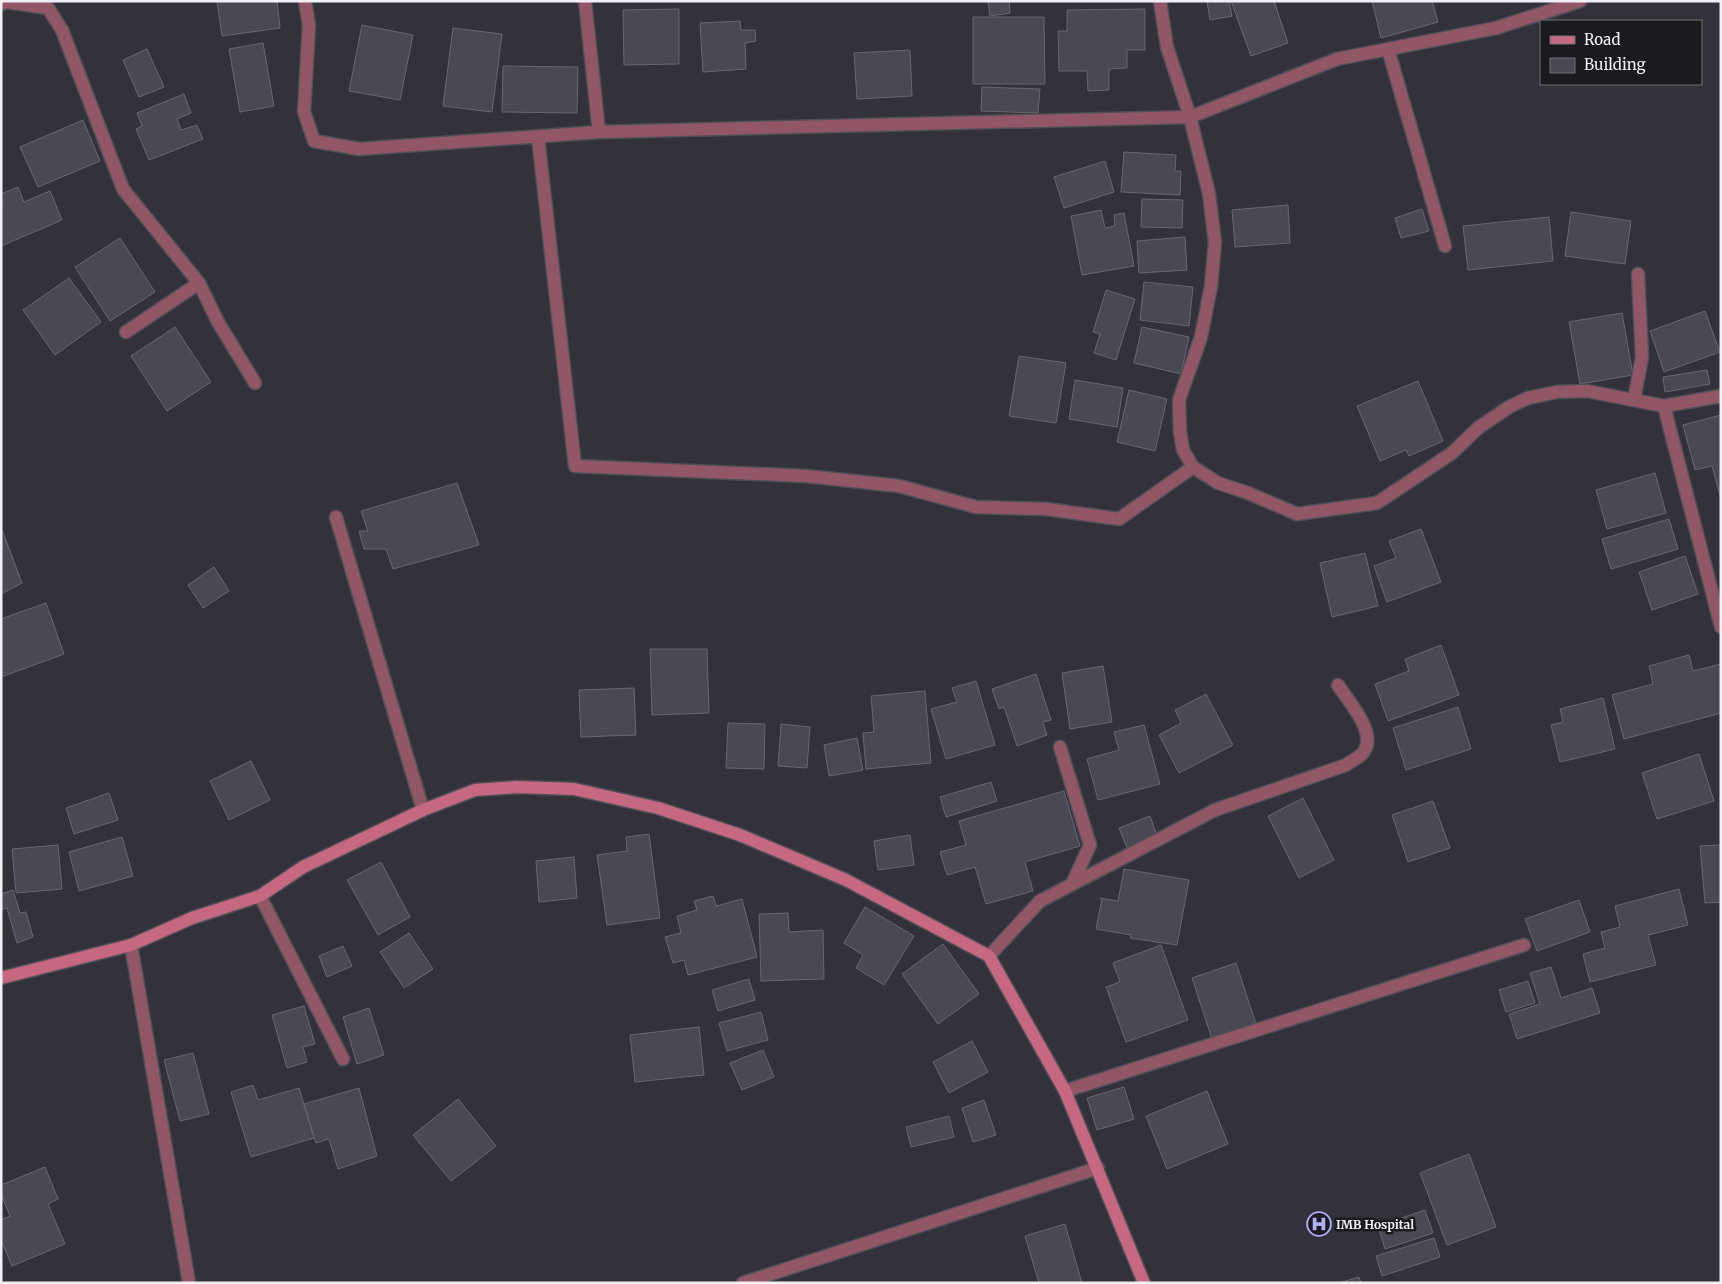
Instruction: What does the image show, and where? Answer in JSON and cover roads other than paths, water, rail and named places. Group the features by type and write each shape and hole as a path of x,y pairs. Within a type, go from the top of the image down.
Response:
{"main road":[{"path":"1,978 131,945 192,918 260,896 303,867 423,810 475,790 517,787 574,789 658,808 740,835 846,880 989,956 1065,1091 1144,1283"}],"street":[{"path":"305,1 309,25 304,112 314,141 359,149 599,132 1190,117 1337,59 1496,28 1580,1"},
{"path":"585,1 599,132"},
{"path":"1160,1 1167,47 1190,117 1209,194 1215,242 1211,286 1201,337 1179,400 1180,432 1183,450 1193,467 1218,483 1248,493 1297,514 1377,503 1452,453 1478,428 1510,407 1528,398 1557,392 1588,391 1664,406 1721,396"},
{"path":"1,4 7,2 48,8 65,38 123,189 199,283 218,322 255,383"},
{"path":"1388,49 1445,246"},
{"path":"538,137 576,466 806,476 899,486 976,507 1046,509 1119,519 1193,467"},
{"path":"1634,400 1642,357 1638,274"},
{"path":"126,332 199,283"},
{"path":"1664,406 1721,626"},
{"path":"336,517 423,810"},
{"path":"989,956 1040,901 1215,810 1346,765 1363,753 1368,738 1365,725 1338,685"},
{"path":"1060,747 1090,845 1072,884"},
{"path":"260,896 343,1059"},
{"path":"131,945 189,1283"},
{"path":"1065,1091 1524,946"},
{"path":"743,1283 1098,1168"}],"place":[{"name":"IMB Hospital","path":"1319,1224"}]}
